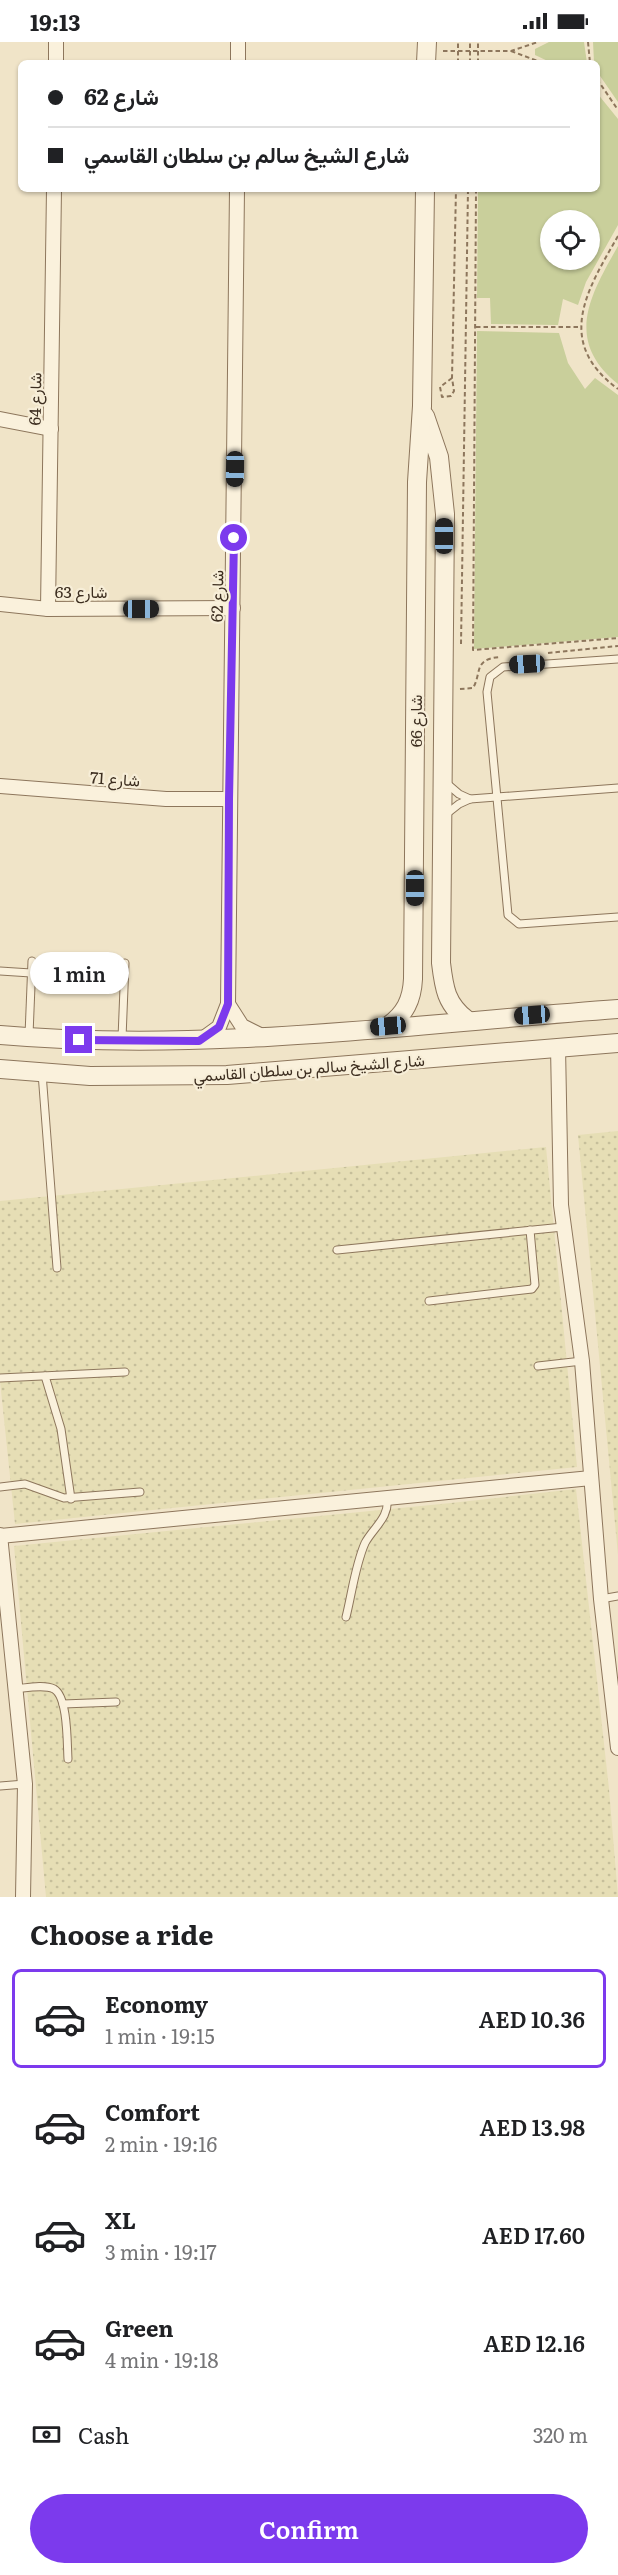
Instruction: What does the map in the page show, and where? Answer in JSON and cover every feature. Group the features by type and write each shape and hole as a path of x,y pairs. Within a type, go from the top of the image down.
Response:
{"street":[{"path":"56,42 56,60"},
{"path":"238,42 238,60"},
{"name":"شارع 64","path":"48,609 54,192"},
{"name":"شارع 62","path":"199,1041 219,1027 228,1004 237,192"},
{"name":"شارع 66","path":"388,1026 400,1018 408,1006 412,993 417,482 422,406 425,192"},
{"name":"شارع 66","path":"422,406 439,457 445,514 441,963 446,996 451,1006 467,1020"},
{"path":"0,419 51,429"},
{"path":"417,482 422,470 429,465 437,466 442,478"},
{"name":"شارع 63","path":"0,604 48,609 233,608"},
{"name":"شارع 71","path":"0,786 166,799 229,799"},
{"path":"414,936 419,967 428,973 434,972 441,963"},
{"path":"228,1004 242,1026 252,1033 265,1036"},
{"path":"0,1035 122,1042 199,1041 618,1008"},
{"name":"شارع الشيخ سالم بن سلطان القاسمي","path":"0,1069 124,1077 227,1076 618,1043"},
{"path":"558,1047 563,1227 582,1361 601,1599 614,1692 618,1748"},
{"path":"23,1897 25,1784 15,1689 6,1651 0,1536 591,1478"}],"lane":[{"path":"618,659 511,665 495,670 487,684 506,909 513,921 526,924 618,917"},
{"path":"442,778 459,794 470,799"},
{"path":"442,819 459,804 470,799 618,788"},
{"path":"28,1037 32,961"},
{"path":"122,1042 124,963"},
{"path":"0,971 31,973"},
{"path":"42,1073 57,1268"},
{"path":"337,1250 563,1227"},
{"path":"429,1301 532,1289 535,1285 530,1230"},
{"path":"538,1366 582,1361"},
{"path":"0,1378 125,1372"},
{"path":"45,1376 62,1429 71,1498"},
{"path":"0,1487 25,1484 49,1494 71,1498 140,1492"},
{"path":"346,1617 362,1553 370,1535 387,1512 387,1498"},
{"path":"601,1599 618,1596"},
{"path":"15,1689 48,1687 58,1693 63,1704 68,1759"},
{"path":"63,1704 116,1702"},
{"path":"0,1786 25,1784"}],"path":[{"path":"458,42 458,60"},
{"path":"470,42 470,60"},
{"path":"478,42 478,60"},
{"path":"427,52 511,51 538,42"},
{"path":"588,42 590,60"},
{"path":"511,51 535,60"},
{"path":"600,87 618,110"},
{"path":"452,378 440,387 442,397 452,396 454,391 452,378 456,192"},
{"path":"461,654 468,192"},
{"path":"476,192 473,650 618,638"},
{"path":"618,236 585,298 581,327 588,356 596,368 618,389"},
{"path":"475,327 581,327"}],"shaded area":[{"path":"618,1131 618,1555 578,1135"},
{"path":"546,1147 577,1467 15,1524 0,1381 0,1201"},
{"path":"576,1489 609,1789 618,1897 46,1897 14,1546"}],"green space":[{"path":"549,42 584,42 587,60 546,60 535,55 535,49"},
{"path":"593,42 618,42 618,102 600,76 600,60 594,60"},
{"path":"600,97 618,119 618,225 600,257 600,210 540,210 540,270 593,270 578,305 563,299 558,325 491,324 490,298 477,298 478,192 600,192"},
{"path":"618,246 618,384 601,367 591,351 587,334 587,316 599,282"},
{"path":"477,331 559,333 568,363 585,389 595,378 618,395 618,637 474,649"}],"route":[{"path":"79,1040 199,1041 219,1027 225,1016 228,1004 234,538"}]}
